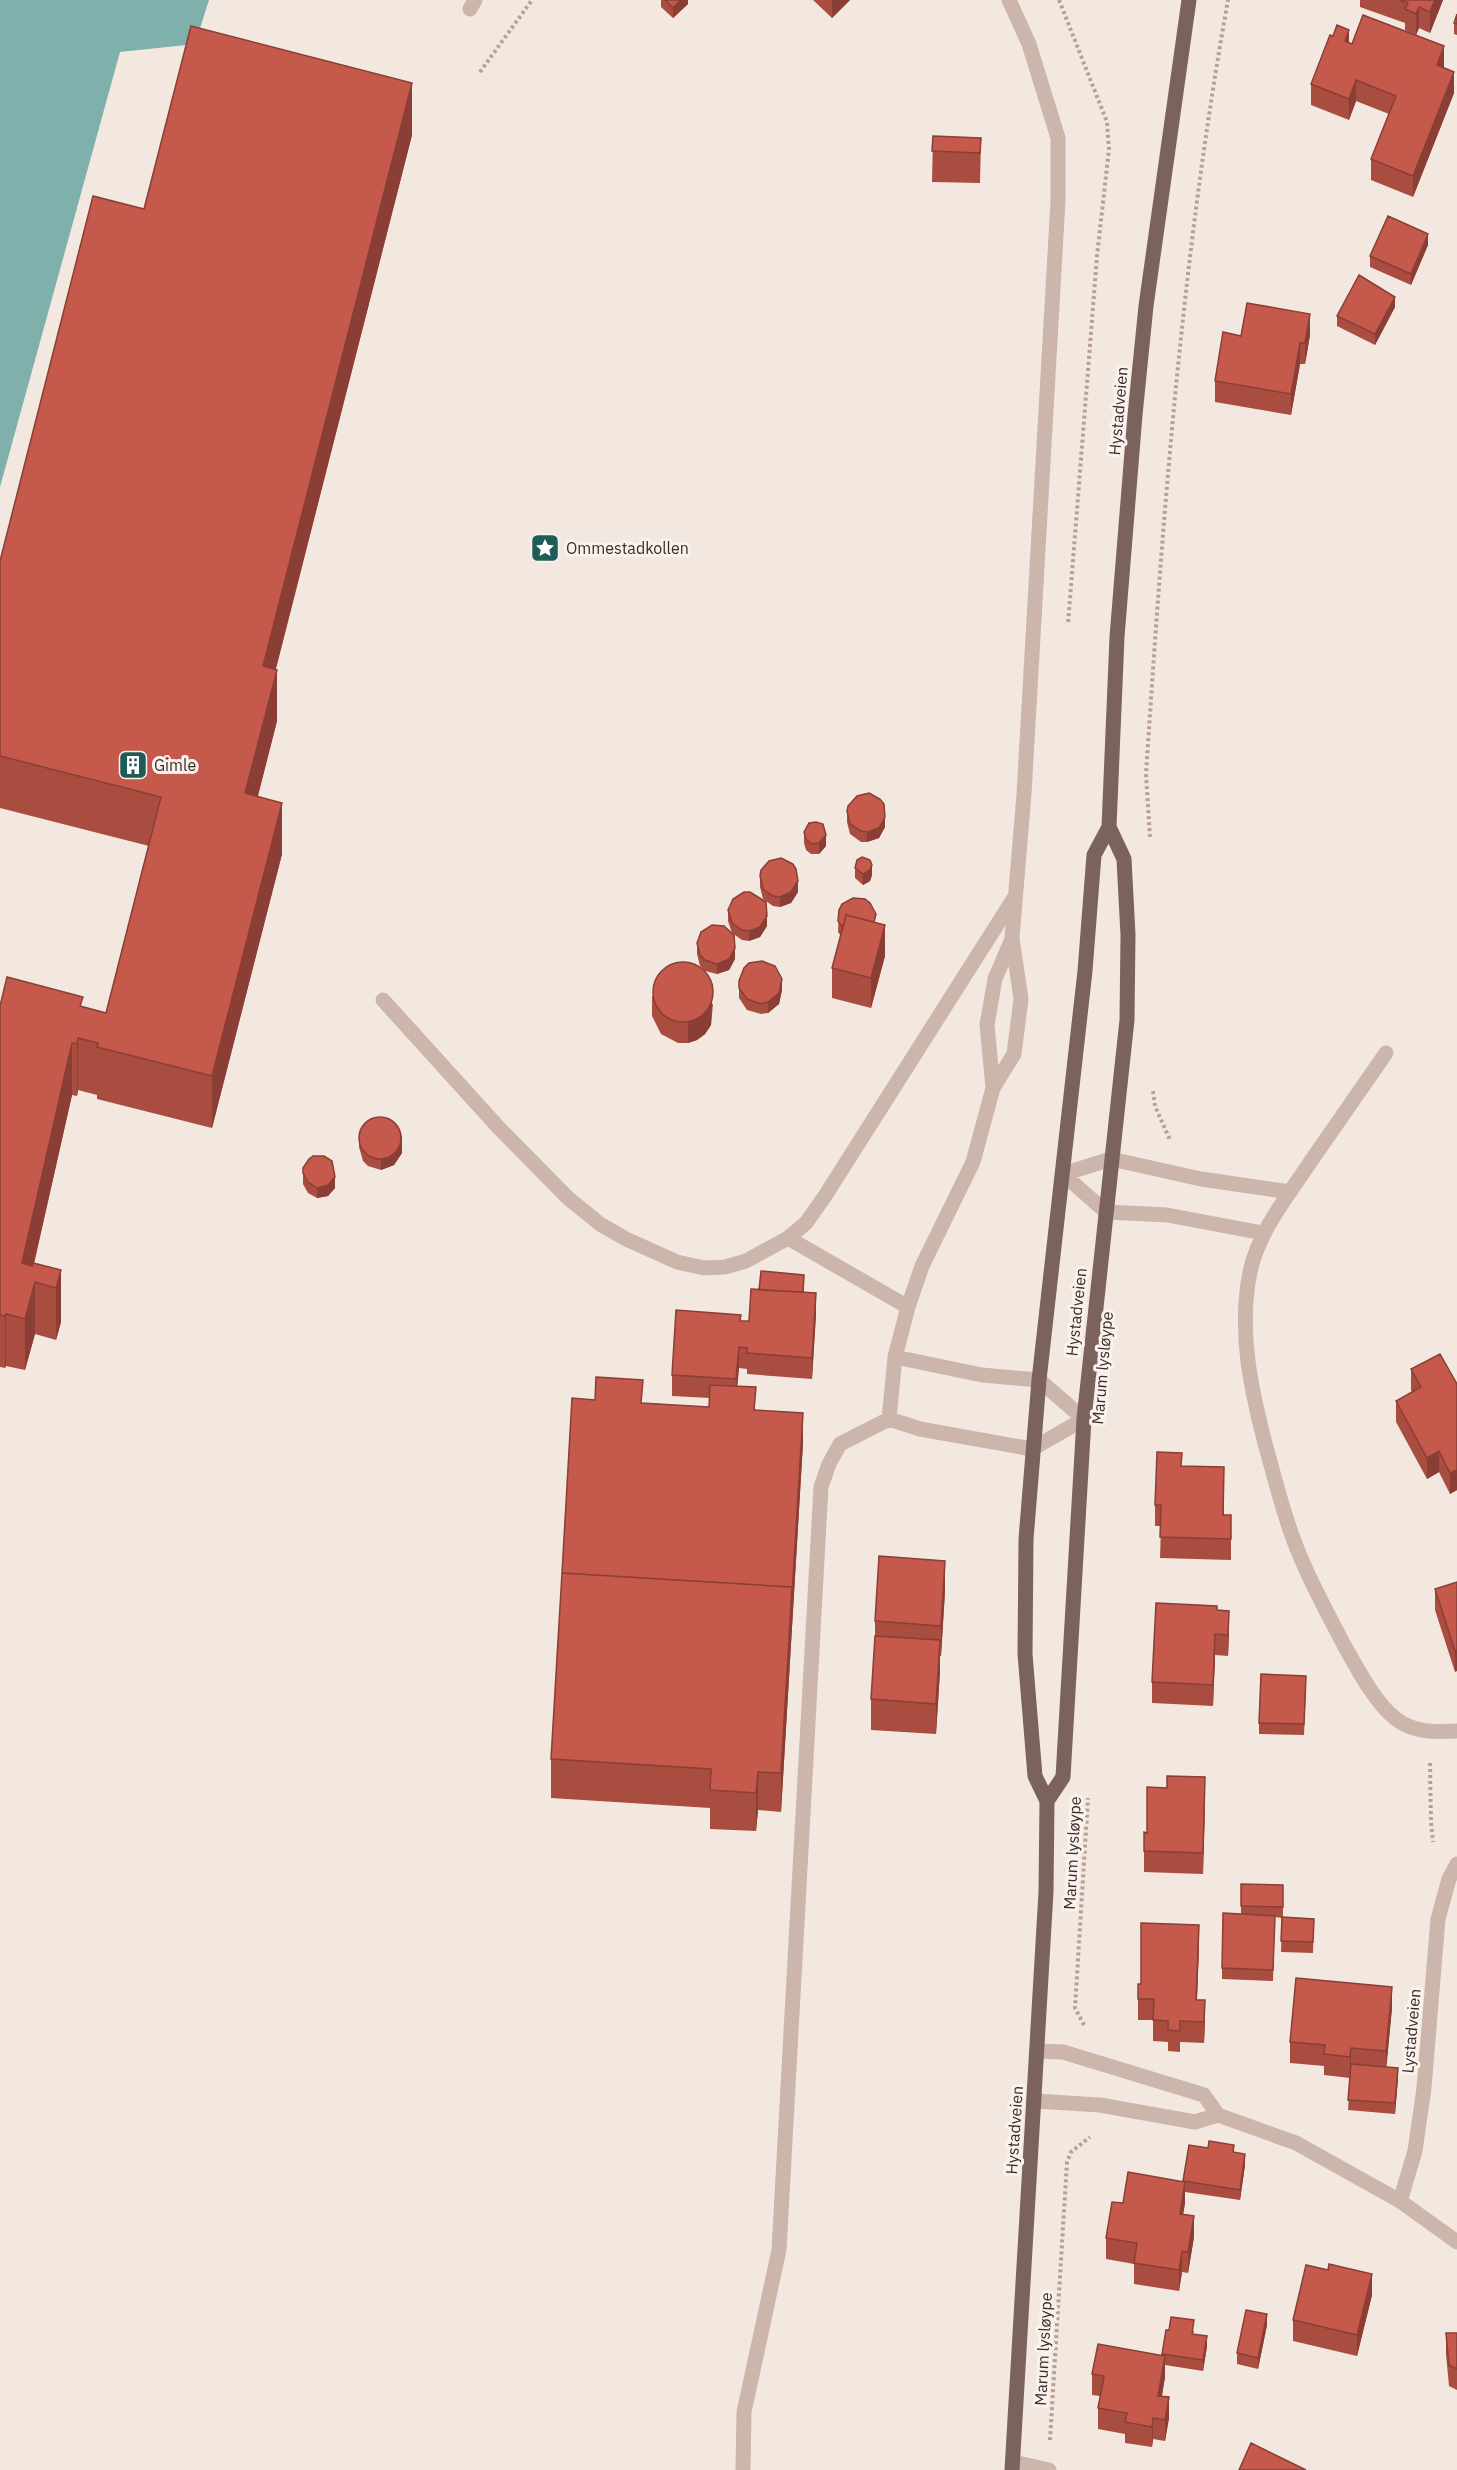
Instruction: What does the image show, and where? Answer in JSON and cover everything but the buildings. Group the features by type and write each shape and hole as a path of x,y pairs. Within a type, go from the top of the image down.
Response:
{"main road":[{"name":"Hystadveien","path":"1012,2466 1046,1892 1047,1801 1035,1776 1025,1654 1026,1539 1032,1449 1085,971 1094,855 1109,827 1117,638 1137,393 1148,294 1189,0"},
{"name":"Hystadveien","path":"1047,1801 1063,1777 1083,1419 1127,1020 1128,935 1125,859 1109,827"}],"street":[{"path":"889,1419 895,1357 908,1307 922,1266 973,1162 993,1088 1014,1054 1022,999 1012,938 1024,794 1057,213 1058,138 1029,44 1009,0"},
{"path":"383,1000 499,1128 568,1198 600,1224 626,1239 677,1262 704,1268 725,1267 746,1261 788,1238 806,1223 1016,896"},
{"path":"993,1088 987,1025 995,979 1012,938"},
{"path":"1386,1053 1263,1233 1250,1270 1246,1341 1252,1394 1283,1510 1314,1590 1356,1667 1384,1707 1396,1719 1413,1728 1429,1732 1457,1731"},
{"path":"1063,1174 1112,1159 1201,1179 1290,1192"},
{"path":"1063,1174 1106,1212 1167,1215 1263,1233"},
{"path":"788,1238 908,1307"},
{"path":"743,2470 744,2412 778,2250 821,1487 829,1464 840,1444 889,1419 920,1429 1032,1449 1083,1419 1039,1380 982,1375 895,1357"},
{"name":"Lystadveien","path":"1400,2201 1415,2151 1424,2088 1438,1919 1449,1879 1457,1864"},
{"path":"1037,2051 1063,2052 1204,2095 1218,2115 1296,2144 1400,2201 1457,2242"},
{"path":"1034,2101 1100,2105 1195,2122 1218,2115"},
{"name":"Hystadveien","path":"1012,2466 1049,2470"}],"path":[{"path":"480,72 532,0"},
{"path":"1059,0 1107,122 1109,148 1097,256 1067,629"},
{"path":"1150,842 1146,774 1175,392 1206,136 1228,0"},
{"path":"1152,1087 1155,1106 1171,1141 1169,1170"},
{"path":"1429,1732 1431,1822 1434,1849 1449,1879"},
{"name":"Marum lysløype","path":"1088,1797 1075,2008 1089,2033 1106,2049 1104,2063"},
{"name":"Marum lysløype","path":"1051,2446 1067,2162 1077,2145 1097,2132 1100,2105"}],"water":[{"path":"0,0 209,0 195,44 120,52 0,487"}],"place":[{"name":"Ommestadkollen","path":"545,548"},
{"name":"Gimle","path":"133,765"}]}
